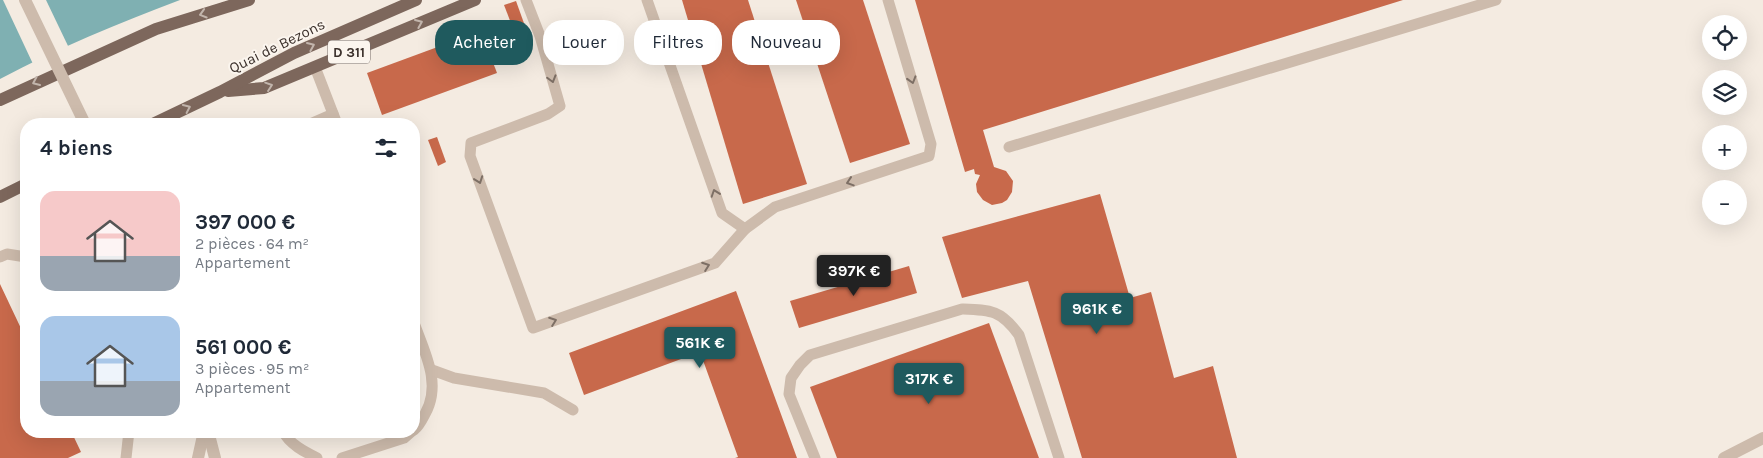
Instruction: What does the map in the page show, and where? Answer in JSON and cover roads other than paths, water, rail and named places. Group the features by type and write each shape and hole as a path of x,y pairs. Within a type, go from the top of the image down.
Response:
{"main road":[{"path":"0,100 156,29 249,0"},
{"name":"Quai de Bezons","path":"166,118 294,53 416,0"},
{"name":"D 311","path":"220,92 264,88 475,0"},
{"path":"0,197 20,187"}],"street":[{"path":"25,0 82,118"},
{"path":"198,458 202,438"},
{"path":"210,438 215,458"},
{"path":"1724,458 1763,438"}],"lane":[{"path":"526,0 540,36 560,106 548,114 472,142 470,156 533,328 714,263 745,229 775,207 929,156 932,144 888,0"},
{"path":"647,0 722,213 745,229"},
{"path":"1009,147 1496,0"},
{"path":"315,67 335,118"},
{"path":"0,257 7,254 20,256"},
{"path":"815,458 789,394 791,378 800,365 810,356 962,309 996,313 1009,321 1018,335 1059,458"},
{"path":"420,339 432,370 432,390 429,407 420,423"},
{"path":"432,370 454,378 544,393 573,410"},
{"path":"126,458 128,438"},
{"path":"287,438 303,451 317,458"},
{"path":"342,458 404,438"}],"water":[{"path":"0,0 180,0 89,36 0,79"}]}
